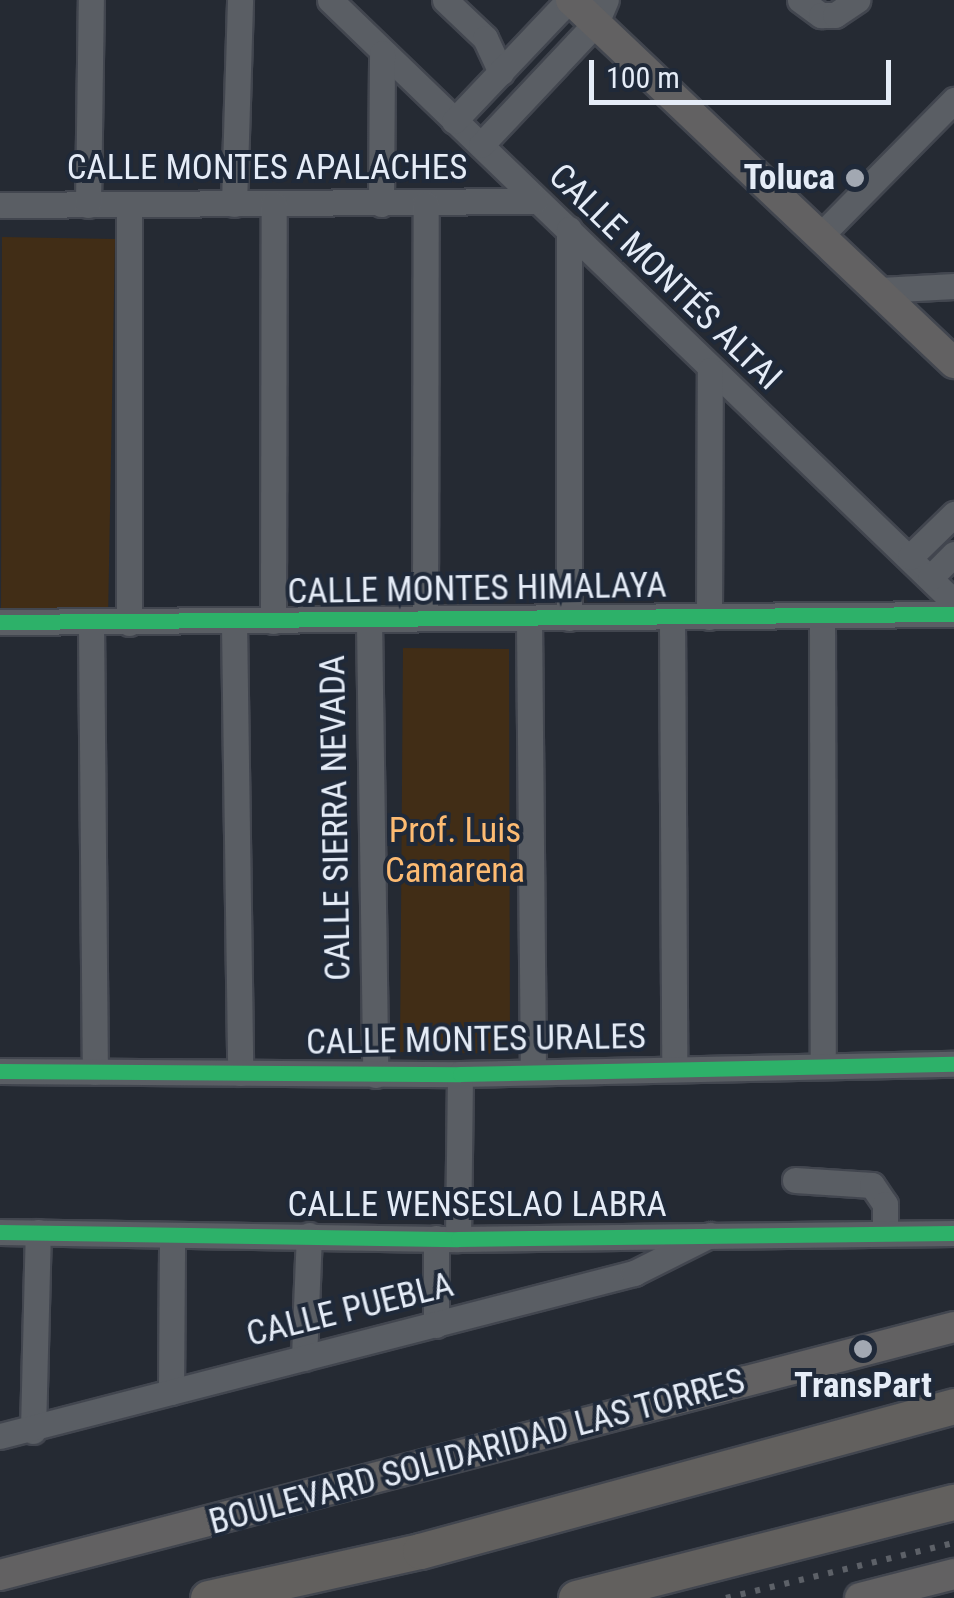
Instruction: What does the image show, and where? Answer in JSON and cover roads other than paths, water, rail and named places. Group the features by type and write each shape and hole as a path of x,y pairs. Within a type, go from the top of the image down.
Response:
{"highway":[{"name":"BOULEVARD SOLIDARIDAD LAS TORRES","path":"208,1598 420,1550 954,1406"},
{"path":"576,1598 954,1502"}],"main road":[{"path":"570,0 601,12 821,236 954,362"},
{"name":"BOULEVARD SOLIDARIDAD LAS TORRES","path":"0,1575 954,1327"},
{"path":"860,1598 954,1574"}],"street":[{"path":"88,204 91,0"},
{"path":"234,204 240,0"},
{"name":"CALLE MONTÉS ALTAI","path":"330,0 954,602"},
{"path":"454,120 570,0"},
{"path":"800,0 821,15 834,15 857,0"},
{"path":"459,4 510,63"},
{"path":"481,145 601,12"},
{"path":"381,204 382,52"},
{"path":"821,236 954,100"},
{"name":"CALLE MONTES APALACHES","path":"0,205 535,201"},
{"path":"128,623 129,204"},
{"path":"273,621 274,204"},
{"path":"425,618 426,204"},
{"path":"569,229 569,618"},
{"path":"880,290 954,286"},
{"path":"709,616 710,370"},
{"path":"910,557 954,514"},
{"path":"930,578 954,554"},
{"name":"CALLE MONTES HIMALAYA","path":"0,622 954,614"},
{"path":"822,615 823,1066"},
{"path":"672,617 674,1066"},
{"path":"529,618 533,1071"},
{"name":"CALLE SIERRA NEVADA","path":"369,620 375,1075"},
{"path":"234,622 240,1073"},
{"path":"91,624 95,1072"},
{"name":"CALLE MONTES URALES","path":"0,1071 375,1075 674,1066 954,1064"},
{"path":"436,1324 460,1074"},
{"path":"795,1180 872,1185 885,1204 886,1233"},
{"name":"CALLE WENSESLAO LABRA","path":"0,1232 447,1238 954,1233"},
{"path":"34,1431 38,1232"},
{"name":"CALLE PUEBLA","path":"0,1436 34,1431 634,1273 711,1234"},
{"path":"171,1392 172,1235"},
{"path":"304,1358 309,1235"}],"railway":[{"path":"726,1598 954,1543"}],"place":[{"name":"Toluca","path":"855,178"},
{"name":"TransPart","path":"863,1349"}],"park label":[{"name":"Prof. Luis Camarena","path":"455,851"}]}
